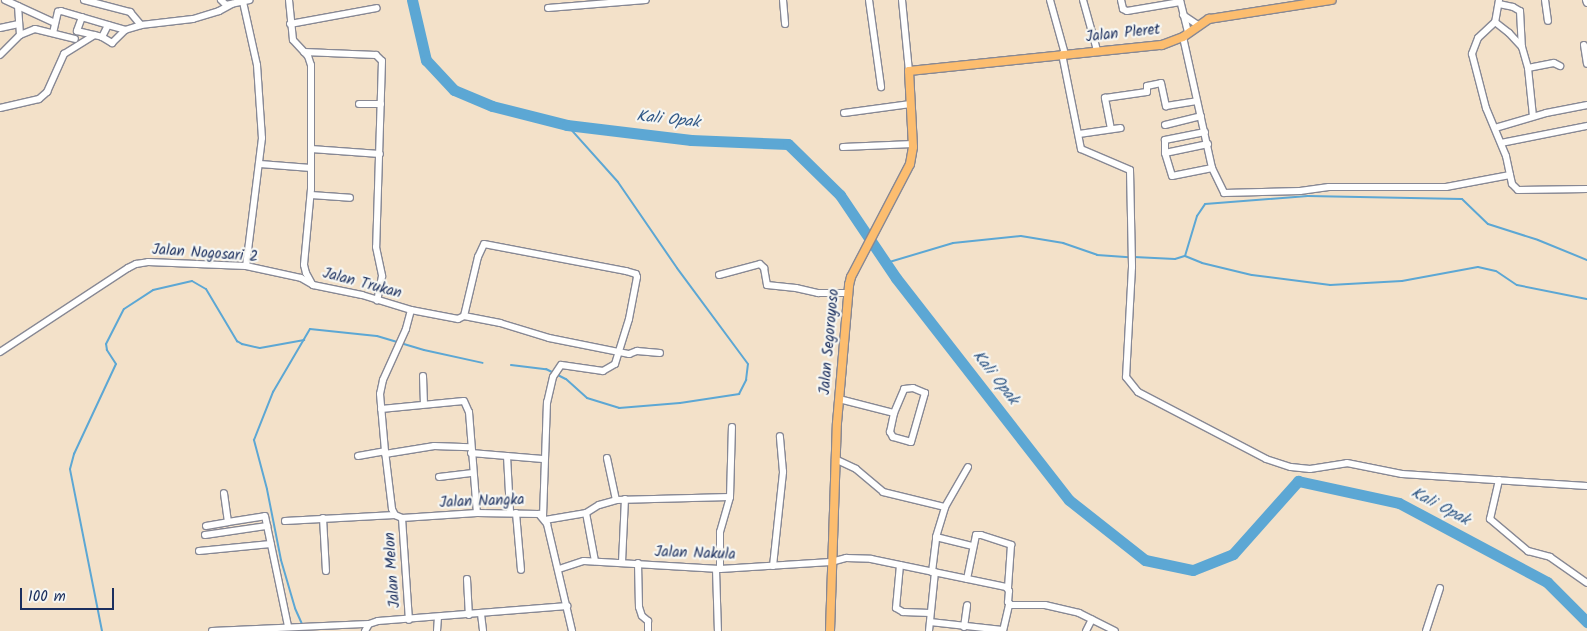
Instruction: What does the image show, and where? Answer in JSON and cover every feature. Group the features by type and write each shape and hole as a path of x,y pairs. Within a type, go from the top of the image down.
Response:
{"main road":[{"name":"Jalan Pleret","path":"909,71 1097,50 1162,45 1186,35 1209,19 1307,1 1332,0"},
{"name":"Jalan Segoroyoso","path":"830,631 835,459 848,293 851,277 910,164 913,144 909,71"}],"street":[{"path":"84,0 130,12 141,25"},
{"path":"221,0 226,5 246,1 257,64 262,138 246,266"},
{"path":"289,0 293,40 304,52 334,52 380,57 382,61 376,247 382,276 377,301"},
{"path":"548,8 646,0"},
{"path":"783,0 785,24"},
{"path":"869,0 881,87"},
{"path":"902,0 909,71"},
{"path":"1050,0 1079,134 1078,144 1083,150 1130,170 1132,267 1126,376 1138,392 1211,432 1276,463 1310,469 1347,463 1369,466 1391,473 1587,486"},
{"path":"1083,0 1097,50"},
{"path":"1121,0 1123,9 1127,11 1180,1 1212,168 1224,193 1300,191 1329,187 1446,187 1510,175"},
{"path":"1545,0 1548,21"},
{"path":"1534,116 1528,68 1522,47 1520,12 1513,7 1499,2 1495,22 1478,38 1472,54 1481,95 1501,143 1512,184 1518,190 1587,190"},
{"path":"4,3 18,6 55,23"},
{"path":"77,31 102,37 112,43 124,30 141,25 186,20 219,11 232,4"},
{"path":"18,6 20,35"},
{"path":"290,24 377,8"},
{"path":"53,32 58,12 62,11 124,30"},
{"path":"1183,15 1198,25"},
{"path":"73,48 82,17"},
{"path":"1495,22 1509,32 1522,47"},
{"path":"0,28 19,24"},
{"path":"102,37 108,25"},
{"path":"0,55 20,35 35,29 75,39"},
{"path":"0,108 39,99 47,92 64,54 95,35"},
{"path":"1584,45 1587,64"},
{"name":"Jalan Trukan","path":"304,52 310,61 311,68 311,195 304,265 306,273 313,285 362,295 411,310 406,329 392,358 380,394 392,510 399,516"},
{"path":"1528,68 1554,64 1560,66"},
{"path":"1111,129 1105,98 1147,92 1147,86 1161,83 1166,106 1198,101"},
{"path":"359,104 381,104"},
{"path":"844,113 910,104"},
{"path":"1495,128 1534,116 1587,104"},
{"path":"1165,125 1201,116"},
{"path":"1501,143 1587,126"},
{"path":"1079,134 1121,128"},
{"path":"1205,132 1166,140 1165,153 1172,176 1212,168"},
{"path":"843,147 913,144"},
{"path":"1165,153 1208,144"},
{"path":"311,149 380,154"},
{"path":"260,164 311,168"},
{"path":"311,195 350,198"},
{"path":"464,316 478,257 484,244 531,255 636,274 638,284 615,364 603,371 564,364 559,366 553,377 547,402 543,458 544,518 560,569 572,631"},
{"name":"Jalan Nogosari 2","path":"0,352 136,264 148,262 246,266 300,278 313,285"},
{"path":"719,275 760,264 764,268 767,285 796,288 818,293 848,293"},
{"path":"411,310 458,319 464,316 500,323 549,338 630,354 639,351 660,354"},
{"path":"423,376 424,403"},
{"path":"913,388 925,394 911,442 893,437 890,432 894,413 904,389 913,388"},
{"path":"839,399 894,413"},
{"path":"381,408 464,401 469,412 478,513"},
{"path":"718,631 720,532 730,497 732,427"},
{"path":"773,566 783,472 780,436"},
{"path":"358,456 434,446 507,456 543,458"},
{"path":"507,456 521,570"},
{"path":"608,458 616,500"},
{"path":"835,459 856,469 883,492 945,507"},
{"path":"929,631 936,537 945,507 968,467"},
{"path":"439,477 473,473"},
{"path":"1500,480 1490,519 1528,551 1550,557 1587,583"},
{"path":"224,493 228,522"},
{"name":"Jalan Nangka","path":"285,521 513,512 535,513 544,518 586,513 600,505 616,500 730,497"},
{"path":"622,562 625,499"},
{"path":"586,513 595,561"},
{"path":"206,526 263,516 267,526 290,626"},
{"name":"Jalan Melon","path":"399,516 409,620"},
{"path":"323,518 326,571"},
{"path":"205,535 267,526"},
{"path":"930,622 1003,631 1009,604 1008,588 1011,545 978,534 976,535 967,579"},
{"path":"936,537 974,546"},
{"path":"199,551 271,544"},
{"name":"Jalan Nakula","path":"560,569 584,560 718,569 832,562 855,558 900,565 1008,588"},
{"path":"638,563 639,607 642,616 648,621 648,631"},
{"path":"900,565 896,608 903,612 930,614"},
{"path":"467,579 469,615"},
{"path":"1426,631 1440,588"},
{"path":"964,627 967,604"},
{"path":"1009,604 1045,605 1078,613 1115,631"},
{"path":"212,631 312,625 369,624 384,620 438,618 567,606"},
{"path":"482,614 483,631"},
{"path":"437,631 438,618"},
{"path":"1086,631 1092,619"},
{"path":"365,631 369,624"}],"waterway":[{"name":"Kali Opak","path":"412,0 426,60 454,90 492,106 567,125 691,140 788,144 840,195 896,278 1069,500 1145,560 1193,570 1233,554 1298,481 1399,503 1547,582 1587,622"},
{"path":"511,365 546,369 566,379 587,398 619,408 680,403 739,394 746,380 748,364 677,268 618,182 567,125"},
{"path":"1185,256 1197,216 1205,204 1308,196 1462,199 1488,224 1538,240 1587,260"},
{"path":"886,263 953,243 1021,236 1063,243 1097,255 1129,257"},
{"path":"1134,257 1175,259 1185,256 1202,263 1252,275 1330,285 1402,281 1478,267 1496,271 1517,285 1587,299"},
{"path":"102,631 70,469 74,454 116,364 107,350 106,344 124,309 153,290 192,281 206,289 237,341 242,344 260,348 304,340"},
{"path":"302,624 295,608 281,560 267,489 254,440 273,392 310,329 377,336 424,350 483,363"}]}
